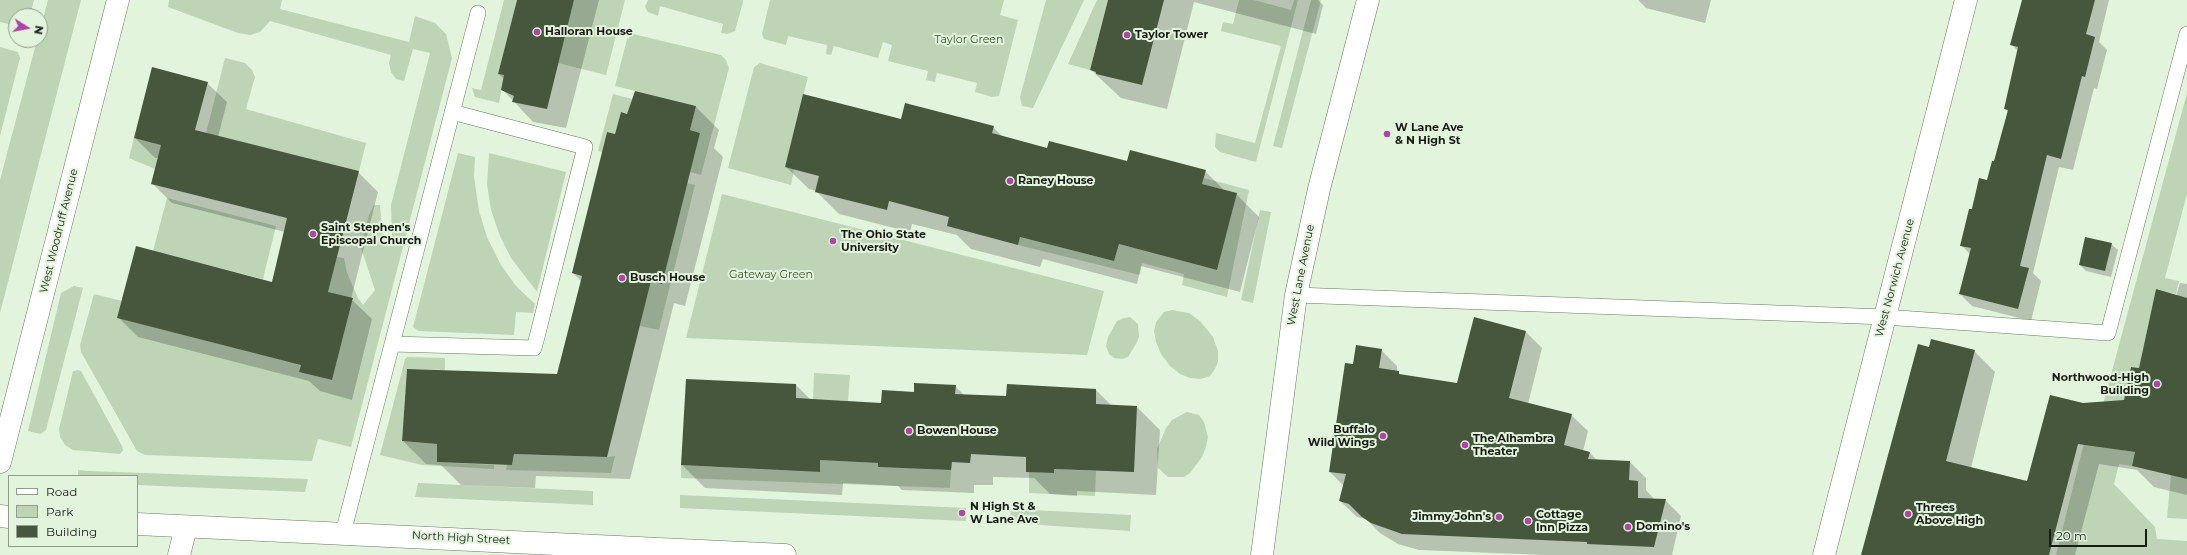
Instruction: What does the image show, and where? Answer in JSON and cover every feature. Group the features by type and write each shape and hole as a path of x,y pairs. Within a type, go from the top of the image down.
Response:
{"main road":[{"name":"West Woodruff Avenue","path":"0,462 118,0"},
{"name":"West Lane Avenue","path":"1262,555 1296,295 1319,189 1368,0"},
{"name":"West Norwich Avenue","path":"1824,555 1966,0"},
{"name":"North High Street","path":"138,524 343,533 659,552 786,555"},
{"path":"179,555 186,527"}],"lane":[{"path":"343,533 478,13"},
{"path":"1296,295 1885,317 2108,333 2187,34"},
{"path":"392,344 534,348 538,337 586,147 452,112"}],"green space":[{"path":"0,0 34,0 32,8 8,8 8,24 0,22"},
{"path":"48,0 81,0 0,313 0,180 35,48 48,48 48,8 46,8"},
{"path":"169,0 282,0 280,9 409,42 415,16 435,23 446,34 452,58 351,447 318,439 312,461 145,455 137,451 81,352 80,345 94,294 122,301 301,365 299,372 332,380 353,299 328,292 337,257 344,258 347,273 358,298 363,305 375,290 361,248 369,215 374,205 380,205 383,239 392,238 391,205 430,53 413,49 404,81 396,79 391,72 389,63 391,55 270,21 260,32 250,35 238,33 168,7"},
{"path":"504,0 517,0 498,74 504,75 499,103 475,97 472,88 481,90"},
{"path":"574,0 625,0 606,75 558,63"},
{"path":"648,0 743,0 743,2 735,31 728,34 721,33 723,24 660,6 658,16 648,12 645,7"},
{"name":"Taylor Green","path":"770,0 1004,0 1000,15 1018,20 999,96 992,97 975,92 977,83 937,73 935,82 926,80 928,71 888,61 892,45 883,42 878,58 834,46 831,55 826,54 827,45 788,36 786,45 764,39 762,34"},
{"path":"1046,0 1084,0 1033,108 1022,106 1020,97"},
{"path":"1097,0 1108,0 1090,70 1068,64"},
{"path":"1239,0 1254,0 1291,10 1294,0 1298,0 1256,162 1220,152 1215,147 1216,133 1255,143 1281,46 1221,31 1223,22 1233,24"},
{"path":"1311,0 1321,0 1282,148 1273,146"},
{"path":"633,34 721,55 726,60 729,68 701,175 690,172 700,133 690,130 696,106 615,86 627,39"},
{"path":"0,47 18,52 20,58 0,136"},
{"path":"225,58 245,63 252,70 255,77 246,109 366,143 359,171 206,133"},
{"path":"760,63 808,77 785,167 794,169 791,185 728,168 754,67"},
{"path":"2187,93 2187,194 2165,278 2179,281 2176,294 2156,290 2139,368 2131,367 2116,449 2135,452 2132,466 2119,464 2114,484 2155,527 2157,539 2187,541 2187,555 2056,555 2090,419 2102,408"},
{"path":"613,94 632,99 628,114 621,112 615,134 607,132 602,152 598,151"},
{"path":"134,138 188,151 155,169 129,158"},
{"path":"458,153 475,157 474,177 479,211 487,237 501,265 516,286 535,304 533,313 516,312 514,335 419,331 413,327"},
{"path":"489,153 566,172 537,292 511,258 500,236 491,210 487,184"},
{"path":"1204,178 1249,190 1227,297 1182,285 1184,274 1142,263 1140,275 1018,245 1020,237 1114,261 1119,244 1217,270 1237,193 1202,184"},
{"path":"687,183 695,185 659,330 640,326 651,281"},
{"name":"Gateway Green","path":"722,194 1104,291 1087,355 686,338"},
{"path":"167,198 276,226 263,279 153,251"},
{"path":"1260,210 1271,212 1253,303 1241,300"},
{"path":"74,286 83,288 46,430 41,434 28,431 61,293"},
{"path":"1172,310 1189,313 1200,321 1213,337 1218,351 1218,362 1210,376 1201,379 1190,378 1180,374 1170,366 1161,354 1156,342 1154,331 1156,322 1164,312"},
{"path":"1130,317 1138,324 1139,337 1128,357 1122,359 1114,358 1109,354 1106,346 1108,337 1117,321"},
{"path":"407,357 445,358 445,370 407,369 402,441 437,444 437,462 494,465 494,469 422,465 380,455 405,359"},
{"path":"73,371 81,371 122,446 123,450 120,454 73,450 65,445 60,437 59,429"},
{"path":"814,373 850,375 848,401 813,399"},
{"path":"1187,412 1199,415 1204,422 1208,437 1206,447 1202,457 1190,473 1184,477 1168,477 1158,468 1157,449 1166,428 1172,420"},
{"path":"514,454 615,456 611,473 506,470 507,465 512,465"},
{"path":"820,460 878,463 878,467 951,470 950,488 681,478 681,465 819,472"},
{"path":"1054,469 1096,471 1095,496 1029,493 1029,472 1054,473"},
{"path":"78,470 308,479 305,492 138,485 138,475 78,475"},
{"path":"2171,475 2187,479 2187,519 2167,518"},
{"path":"418,483 593,491 593,505 415,497"},
{"path":"680,495 966,508 966,521 680,508"},
{"path":"1011,509 1131,515 1130,531 1009,523"}],"building":[{"name":"Halloran House","path":"517,0 574,0 547,109 512,102 514,96 501,90 504,75 498,74"},
{"name":"Taylor Tower","path":"1108,0 1164,0 1142,85 1096,74 1096,72 1090,70"},
{"path":"2022,0 2095,0 2086,34 2095,37 2085,77 2082,76 2061,159 2047,155 2020,266 2029,268 2018,309 1959,294 1971,248 1960,246 1969,209 1972,209 1979,178 1987,180 1992,161 1994,161 2008,110 2004,109 2018,47 2010,45"},
{"name":"Saint Stephen's Episcopal Church","path":"152,67 208,82 195,130 359,171 328,292 353,298 332,380 299,372 301,365 117,318 136,246 272,282 287,218 151,184 161,145 134,138"},
{"name":"Busch House","path":"635,91 696,106 690,130 700,133 662,284 651,281 607,457 514,454 512,465 437,462 437,444 402,441 407,369 557,374 582,276 572,273 607,132 615,134 621,112 627,114"},
{"name":"Raney House","path":"803,94 901,119 905,103 994,126 992,133 1047,148 1049,141 1127,161 1130,150 1206,170 1202,184 1237,193 1217,270 1119,244 1114,261 1020,237 1018,245 947,226 949,217 889,201 887,210 815,192 819,176 785,167"},
{"path":"2085,237 2112,243 2105,271 2079,265"},
{"path":"2156,289 2187,298 2187,479 2132,466 2135,452 2078,444 2049,555 1861,555 1918,344 1929,347 1931,339 1975,350 1946,461 2027,481 2050,395 2083,403 2124,400 2131,367 2139,368"},
{"path":"1474,317 1526,331 1509,398 1572,414 1564,445 1590,452 1588,459 1630,461 1629,480 1638,481 1638,498 1666,499 1654,547 1587,544 1587,542 1402,534 1371,523 1362,517 1349,504 1339,501 1346,474 1329,472 1345,363 1353,364 1356,345 1382,349 1379,368 1399,371 1399,374 1457,383"},
{"name":"Bowen House","path":"686,379 796,384 796,398 881,403 882,390 914,392 914,383 956,385 955,394 1006,396 1007,384 1096,389 1096,404 1137,406 1134,472 1054,469 1054,473 1026,472 1026,457 971,454 970,463 952,462 951,470 878,467 878,463 820,460 820,472 681,465"}],"place":[{"name":"Halloran House","path":"537,32"},
{"name":"Taylor Tower","path":"1127,35"},
{"name":"W Lane Ave & N High St","path":"1387,134"},
{"name":"Raney House","path":"1010,181"},
{"name":"Saint Stephen's Episcopal Church","path":"313,234"},
{"name":"The Ohio State University","path":"833,241"},
{"name":"Busch House","path":"622,278"},
{"name":"Northwood-High Building","path":"2157,384"},
{"name":"Bowen House","path":"909,431"},
{"name":"Buffalo Wild Wings","path":"1383,436"},
{"name":"The Alhambra Theater","path":"1465,445"},
{"name":"N High St & W Lane Ave","path":"962,513"},
{"name":"Threes Above High","path":"1908,514"},
{"name":"Jimmy John's","path":"1499,517"},
{"name":"Cottage Inn Pizza","path":"1528,521"},
{"name":"Domino's","path":"1628,527"}]}
